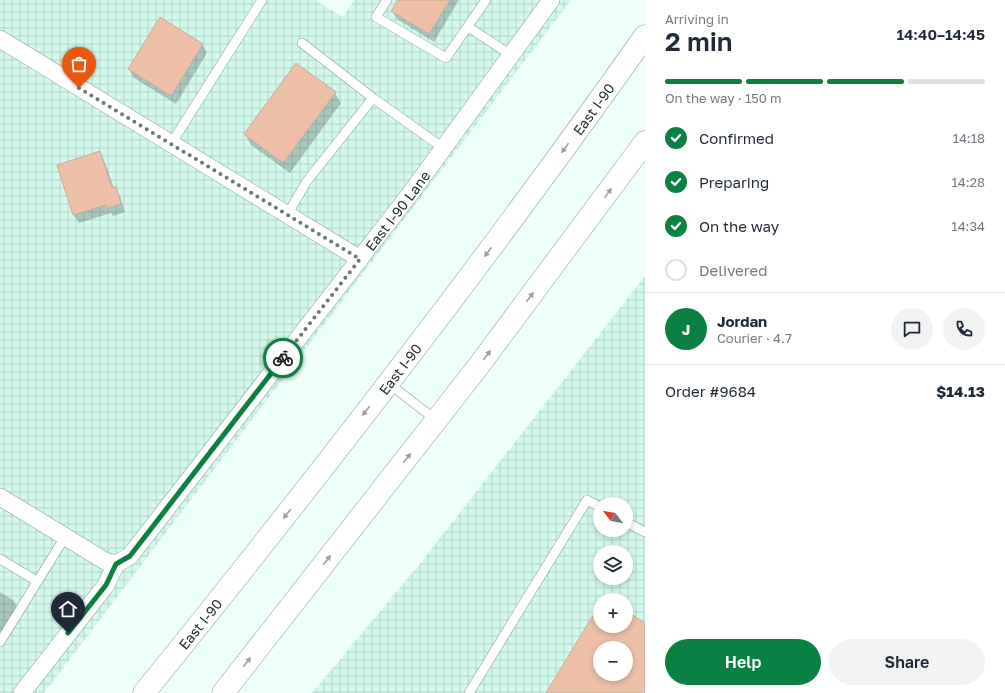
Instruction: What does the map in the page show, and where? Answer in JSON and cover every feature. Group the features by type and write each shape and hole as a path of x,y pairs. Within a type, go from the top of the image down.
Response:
{"highway":[{"path":"585,121 645,30"},
{"name":"East I-90","path":"144,693 223,595 504,231 645,36"},
{"path":"223,693 436,420 644,144"}],"street":[{"name":"East I-90 Lane","path":"116,564 130,556 360,259 551,0"},
{"path":"0,39 360,259"},
{"path":"0,497 105,561 116,564 106,585 22,693"}],"lane":[{"path":"171,144 262,0"},
{"path":"387,0 376,17 446,58 486,0"},
{"path":"468,27 511,55"},
{"path":"302,43 373,98 443,148"},
{"path":"287,215 308,181 373,98"},
{"path":"388,383 436,420"},
{"path":"469,693 587,500 593,503"},
{"path":"633,526 645,532"},
{"path":"0,642 65,537"},
{"path":"0,559 37,581"}],"shaded area":[{"path":"0,0 315,0 343,17 354,0 571,0 44,693 0,693"},
{"path":"645,276 645,693 312,693 422,561"}],"building":[{"path":"398,0 450,0 429,34 391,11"},
{"path":"160,17 203,44 171,96 128,69"},
{"path":"296,63 336,92 283,163 244,134"},
{"path":"100,151 112,188 116,186 121,204 107,208 106,205 73,215 57,165"},
{"path":"633,615 645,623 645,693 546,693 593,616 593,633 633,633"}],"way so far":[{"path":"79,88 360,259 283,358"}],"route":[{"path":"68,633 106,585 116,564 130,556 283,358"}]}
